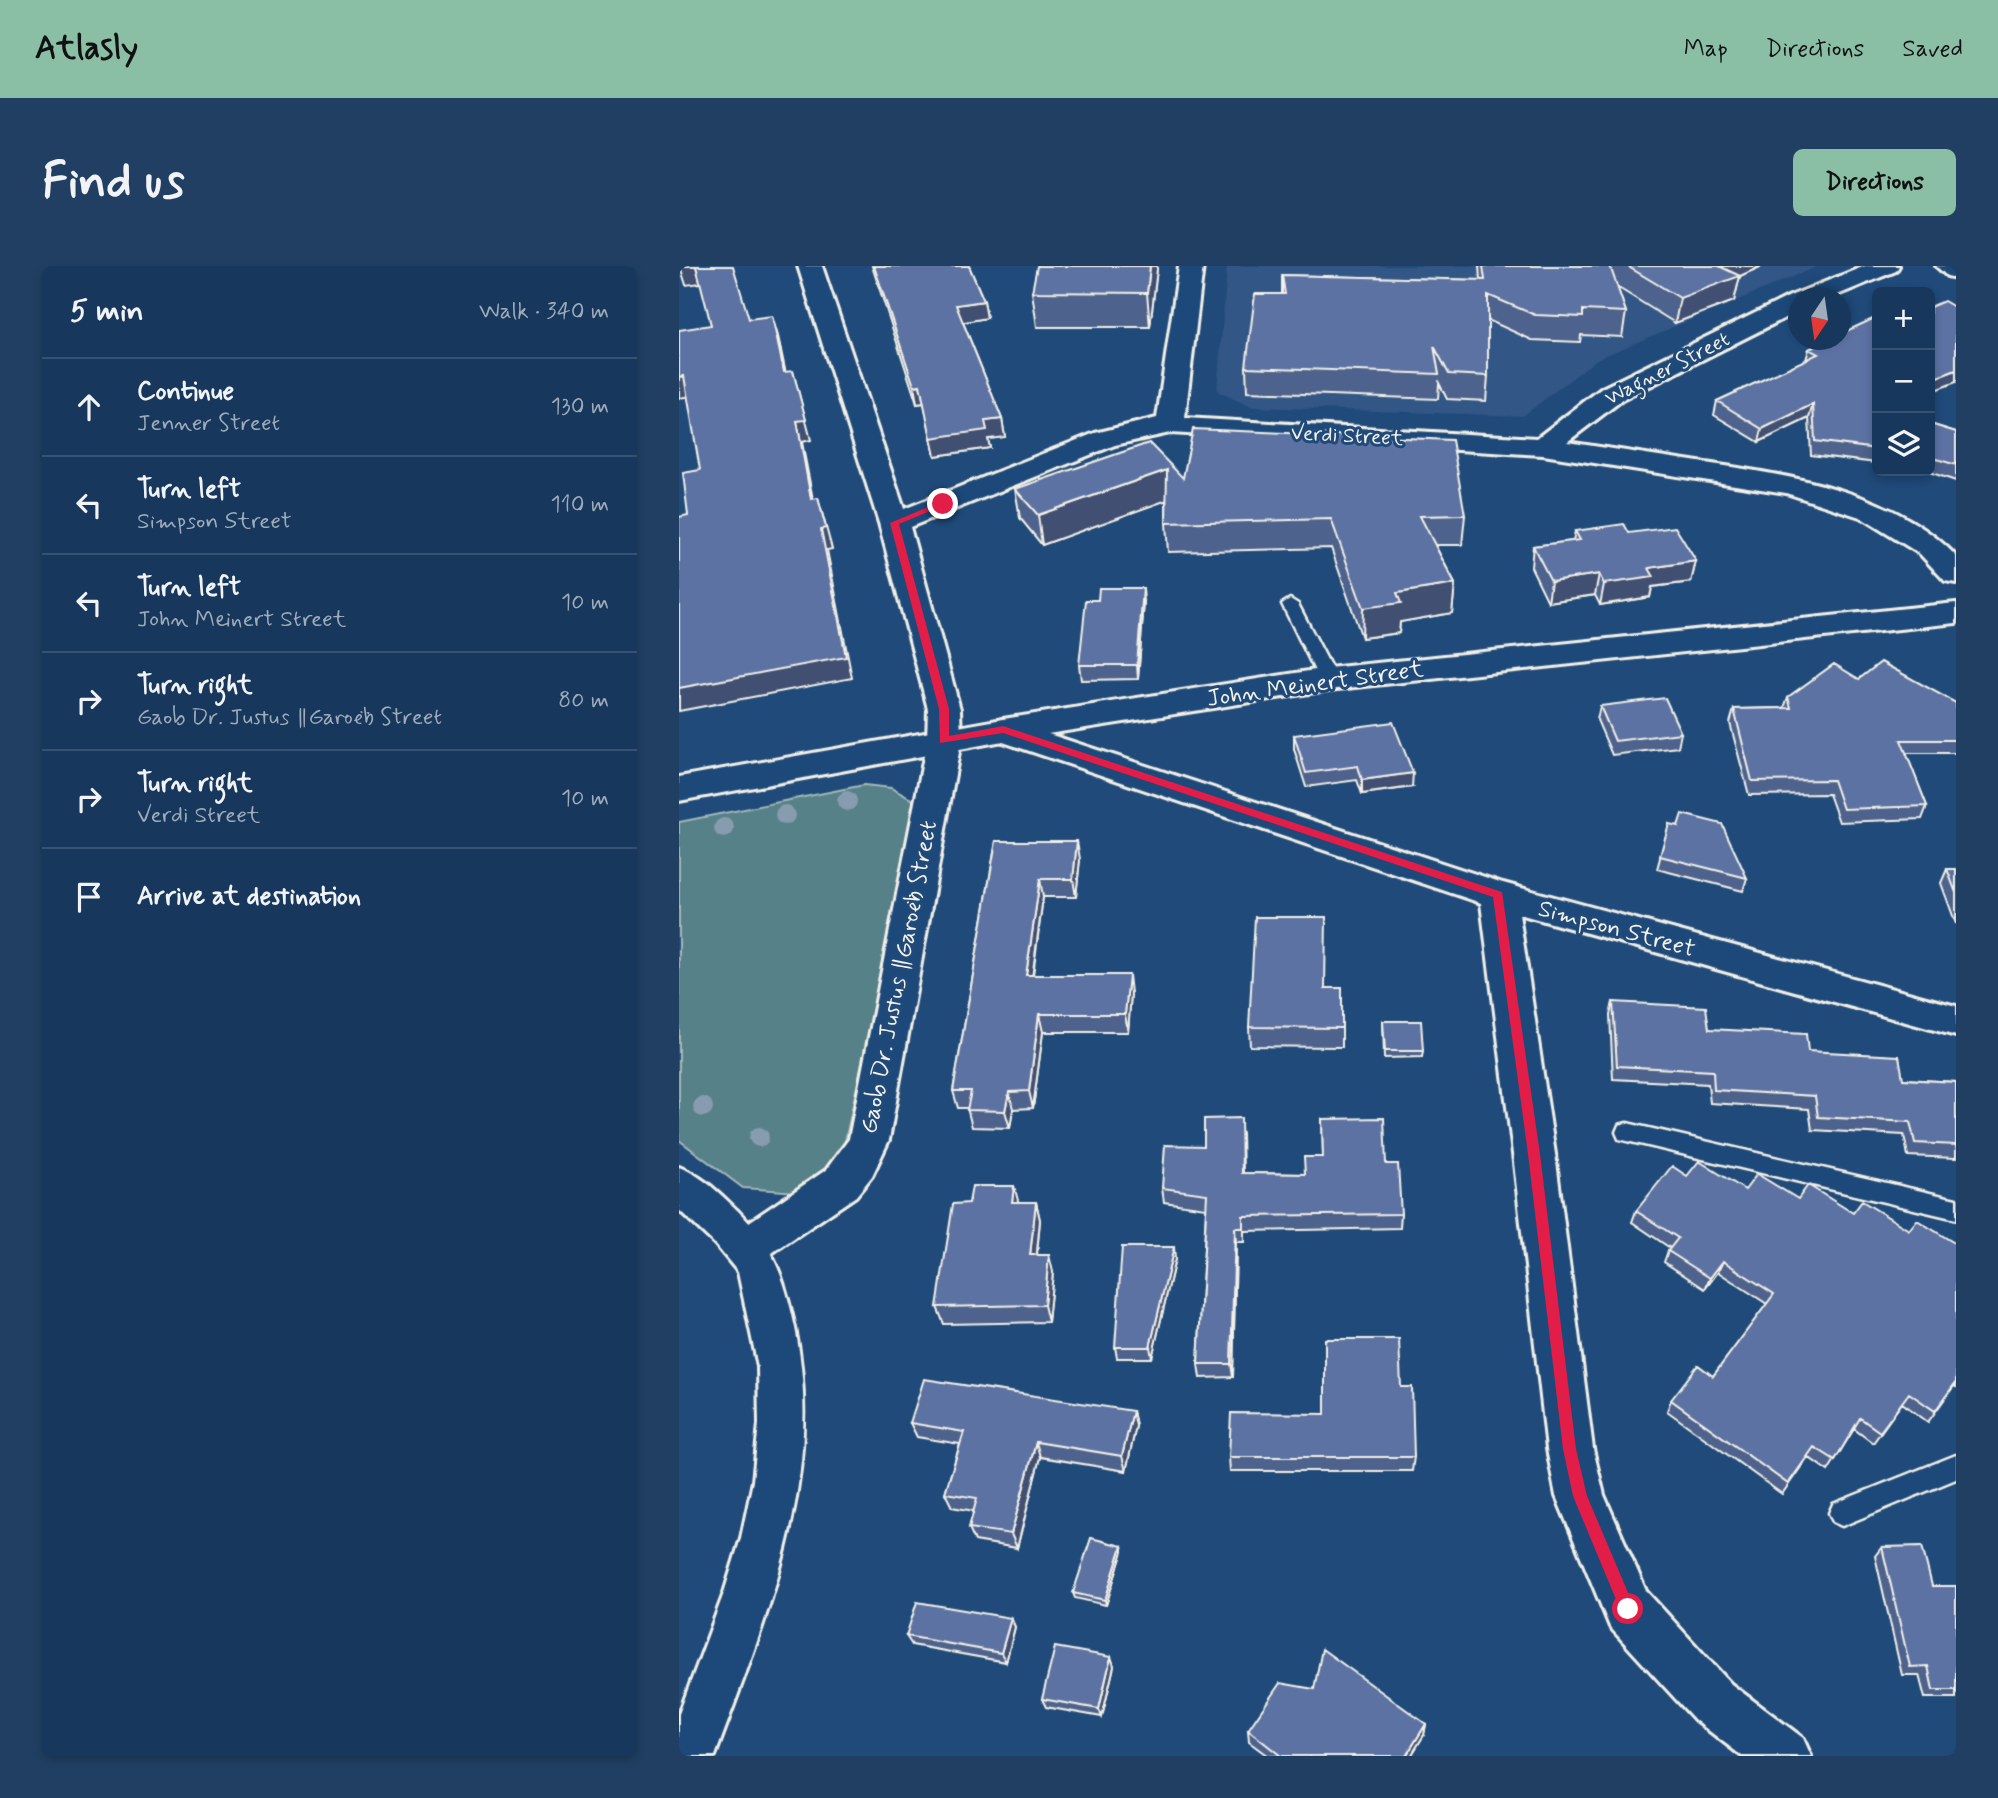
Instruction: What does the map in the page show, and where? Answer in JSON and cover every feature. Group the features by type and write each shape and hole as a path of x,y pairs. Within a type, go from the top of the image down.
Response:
{"street":[{"name":"Gaob Dr. Justus ǁGaroëb Street","path":"745,1248 841,1183 857,1164 869,1140 944,741 944,709 894,523 810,266"},
{"path":"1170,425 1191,266"},
{"path":"1834,287 1887,266"},
{"path":"1948,266 1956,271"},
{"name":"Wagner Street","path":"1543,447 1612,394 1788,306"},
{"name":"Verdi Street","path":"894,523 1105,439 1145,428 1170,425 1543,447 1791,485 1870,511 1931,548 1956,574"},
{"name":"John Meinert Street","path":"679,789 1003,730 1328,678 1956,613"},
{"name":"Simpson Street","path":"1003,730 1498,895 1956,1021"},
{"path":"1498,895 1534,1154 1570,1449 1580,1496 1628,1609 1713,1702 1785,1756"},
{"path":"679,1185 745,1248 755,1261 774,1326 782,1378 781,1445 771,1511 750,1589 689,1756"}],"lane":[{"path":"1290,604 1328,678"},
{"path":"1627,1132 1956,1209"},
{"path":"1842,1513 1956,1467"}],"shaded area":[{"path":"1227,266 1819,266 1597,359 1523,416 1251,407 1217,391"}],"green space":[{"path":"864,785 891,788 915,801 914,826 845,1141 825,1176 798,1192 743,1188 679,1140 679,822"}],"building":[{"path":"696,266 733,266 749,319 772,316 784,372 793,371 806,420 797,421 811,499 818,498 826,528 821,529 846,657 679,688 679,517 688,515 683,473 700,470 684,376 679,377 679,330 711,325"},
{"path":"874,266 969,266 984,301 956,305 1002,419 985,421 987,430 931,438 920,385 914,386"},
{"path":"1037,266 1150,266 1147,293 1032,292"},
{"path":"1483,266 1610,266 1626,312 1583,310 1583,317 1535,315 1488,295 1488,376 1449,374 1434,346 1439,374 1246,367 1255,294 1285,294 1282,275 1485,280"},
{"path":"1627,266 1719,266 1740,276 1680,298"},
{"path":"1944,301 1956,308 1956,370 1935,378 1935,350 1935,305"},
{"path":"1872,319 1872,448 1815,441 1813,404 1762,429 1717,401 1818,354 1811,350 1851,350 1851,329"},
{"path":"1935,426 1956,432 1956,465 1935,459"},
{"path":"1193,429 1452,440 1465,515 1420,516 1455,584 1397,593 1401,603 1363,608 1331,519 1166,523 1167,470 1038,515 1015,489 1149,443 1183,478"},
{"path":"1624,524 1629,533 1675,527 1696,561 1649,568 1654,577 1604,584 1599,574 1551,581 1533,546 1580,540 1575,531"},
{"path":"1099,588 1143,588 1137,665 1079,665 1086,600 1098,600"},
{"path":"1881,662 1956,703 1956,740 1901,740 1927,806 1843,809 1833,780 1752,781 1734,709 1791,708 1788,697 1834,664 1859,679"},
{"path":"1665,698 1681,733 1615,741 1600,706"},
{"path":"1393,722 1413,773 1362,780 1358,766 1306,773 1294,735"},
{"path":"1682,814 1722,824 1747,878 1660,856 1669,824 1678,826"},
{"path":"996,841 1077,841 1073,879 1040,879 1026,975 1129,975 1125,1014 1039,1014 1029,1091 1009,1092 1005,1111 967,1110 971,1091 953,1091"},
{"path":"1947,869 1956,869 1956,893"},
{"path":"1255,917 1326,917 1325,988 1342,988 1342,1028 1249,1027"},
{"path":"1613,1002 1706,1007 1709,1029 1806,1034 1808,1051 1899,1056 1903,1079 1956,1082 1956,1145 1915,1143 1910,1122 1818,1117 1815,1096 1714,1090 1713,1071 1617,1066"},
{"path":"1383,1021 1421,1021 1423,1051 1385,1051"},
{"path":"1241,1118 1242,1173 1305,1174 1304,1157 1323,1157 1322,1119 1384,1118 1386,1164 1398,1164 1401,1214 1243,1216 1243,1228 1235,1228 1231,1364 1198,1364 1207,1194 1162,1188 1165,1145 1204,1146 1204,1119"},
{"path":"1699,1161 1745,1190 1757,1174 1798,1199 1808,1185 1853,1213 1862,1201 1909,1230 1917,1220 1956,1244 1956,1382 1935,1411 1909,1393 1880,1432 1860,1418 1835,1460 1814,1447 1788,1484 1671,1400 1698,1365 1713,1376 1774,1294 1723,1261 1710,1278 1668,1251 1678,1238 1636,1211 1672,1166 1687,1176"},
{"path":"972,1186 1014,1186 1012,1202 1036,1202 1030,1255 1049,1255 1044,1305 937,1307 953,1204 969,1203"},
{"path":"1122,1247 1174,1247 1150,1347 1115,1347"},
{"path":"1325,1339 1399,1339 1401,1387 1412,1387 1414,1457 1229,1457 1231,1413 1325,1414"},
{"path":"924,1379 1133,1411 1122,1456 1036,1442 1011,1534 969,1528 977,1498 945,1493 964,1432 910,1423"},
{"path":"1091,1538 1122,1546 1105,1600 1073,1593"},
{"path":"1922,1546 1932,1586 1956,1586 1956,1690 1933,1690 1928,1666 1910,1667 1882,1547"},
{"path":"917,1602 1011,1618 1001,1653 906,1636"},
{"path":"1055,1647 1111,1657 1099,1709 1042,1699"},
{"path":"1322,1649 1426,1724 1406,1756 1281,1756 1248,1730 1280,1683 1314,1689"}],"route":[{"path":"943,504 894,523 944,709 944,741 1003,730 1498,895 1534,1154 1570,1449 1580,1496 1628,1609"}]}
